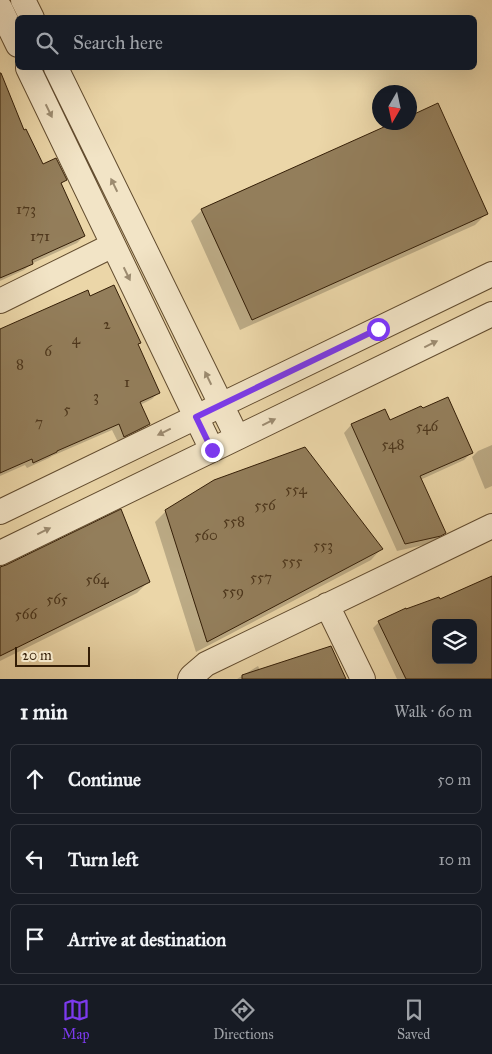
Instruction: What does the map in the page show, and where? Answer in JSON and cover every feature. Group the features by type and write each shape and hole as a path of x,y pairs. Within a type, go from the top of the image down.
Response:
{"street":[{"path":"23,0 30,15"},
{"path":"0,8 15,39"},
{"path":"29,70 212,450"},
{"path":"57,70 238,438"},
{"path":"0,301 109,237 129,216"},
{"path":"0,512 492,274"},
{"path":"0,553 492,314"},
{"path":"378,329 395,361"},
{"path":"190,679 206,664 492,526"},
{"path":"327,605 363,679"}],"building":[{"path":"0,73 24,130 26,129 43,164 56,158 67,180 61,183 85,236 32,260 33,264 0,278"},
{"path":"438,103 488,214 252,320 201,209 377,130 417,130 417,113"},
{"path":"114,285 141,343 138,344 160,393 140,402 150,424 124,437 119,424 33,463 32,459 0,473 0,329 88,290 90,296"},
{"path":"448,397 473,453 420,476 446,533 441,536 405,544 351,424 385,409 390,420 421,406 423,408"},
{"path":"305,447 383,549 207,642 165,510 214,480"},
{"path":"121,509 150,582 0,656 0,567"},
{"path":"492,576 492,679 406,679 378,621 406,608 439,597 440,599"},
{"path":"331,646 346,679 242,679 242,675"}],"route":[{"path":"212,450 196,417 378,329"}]}
